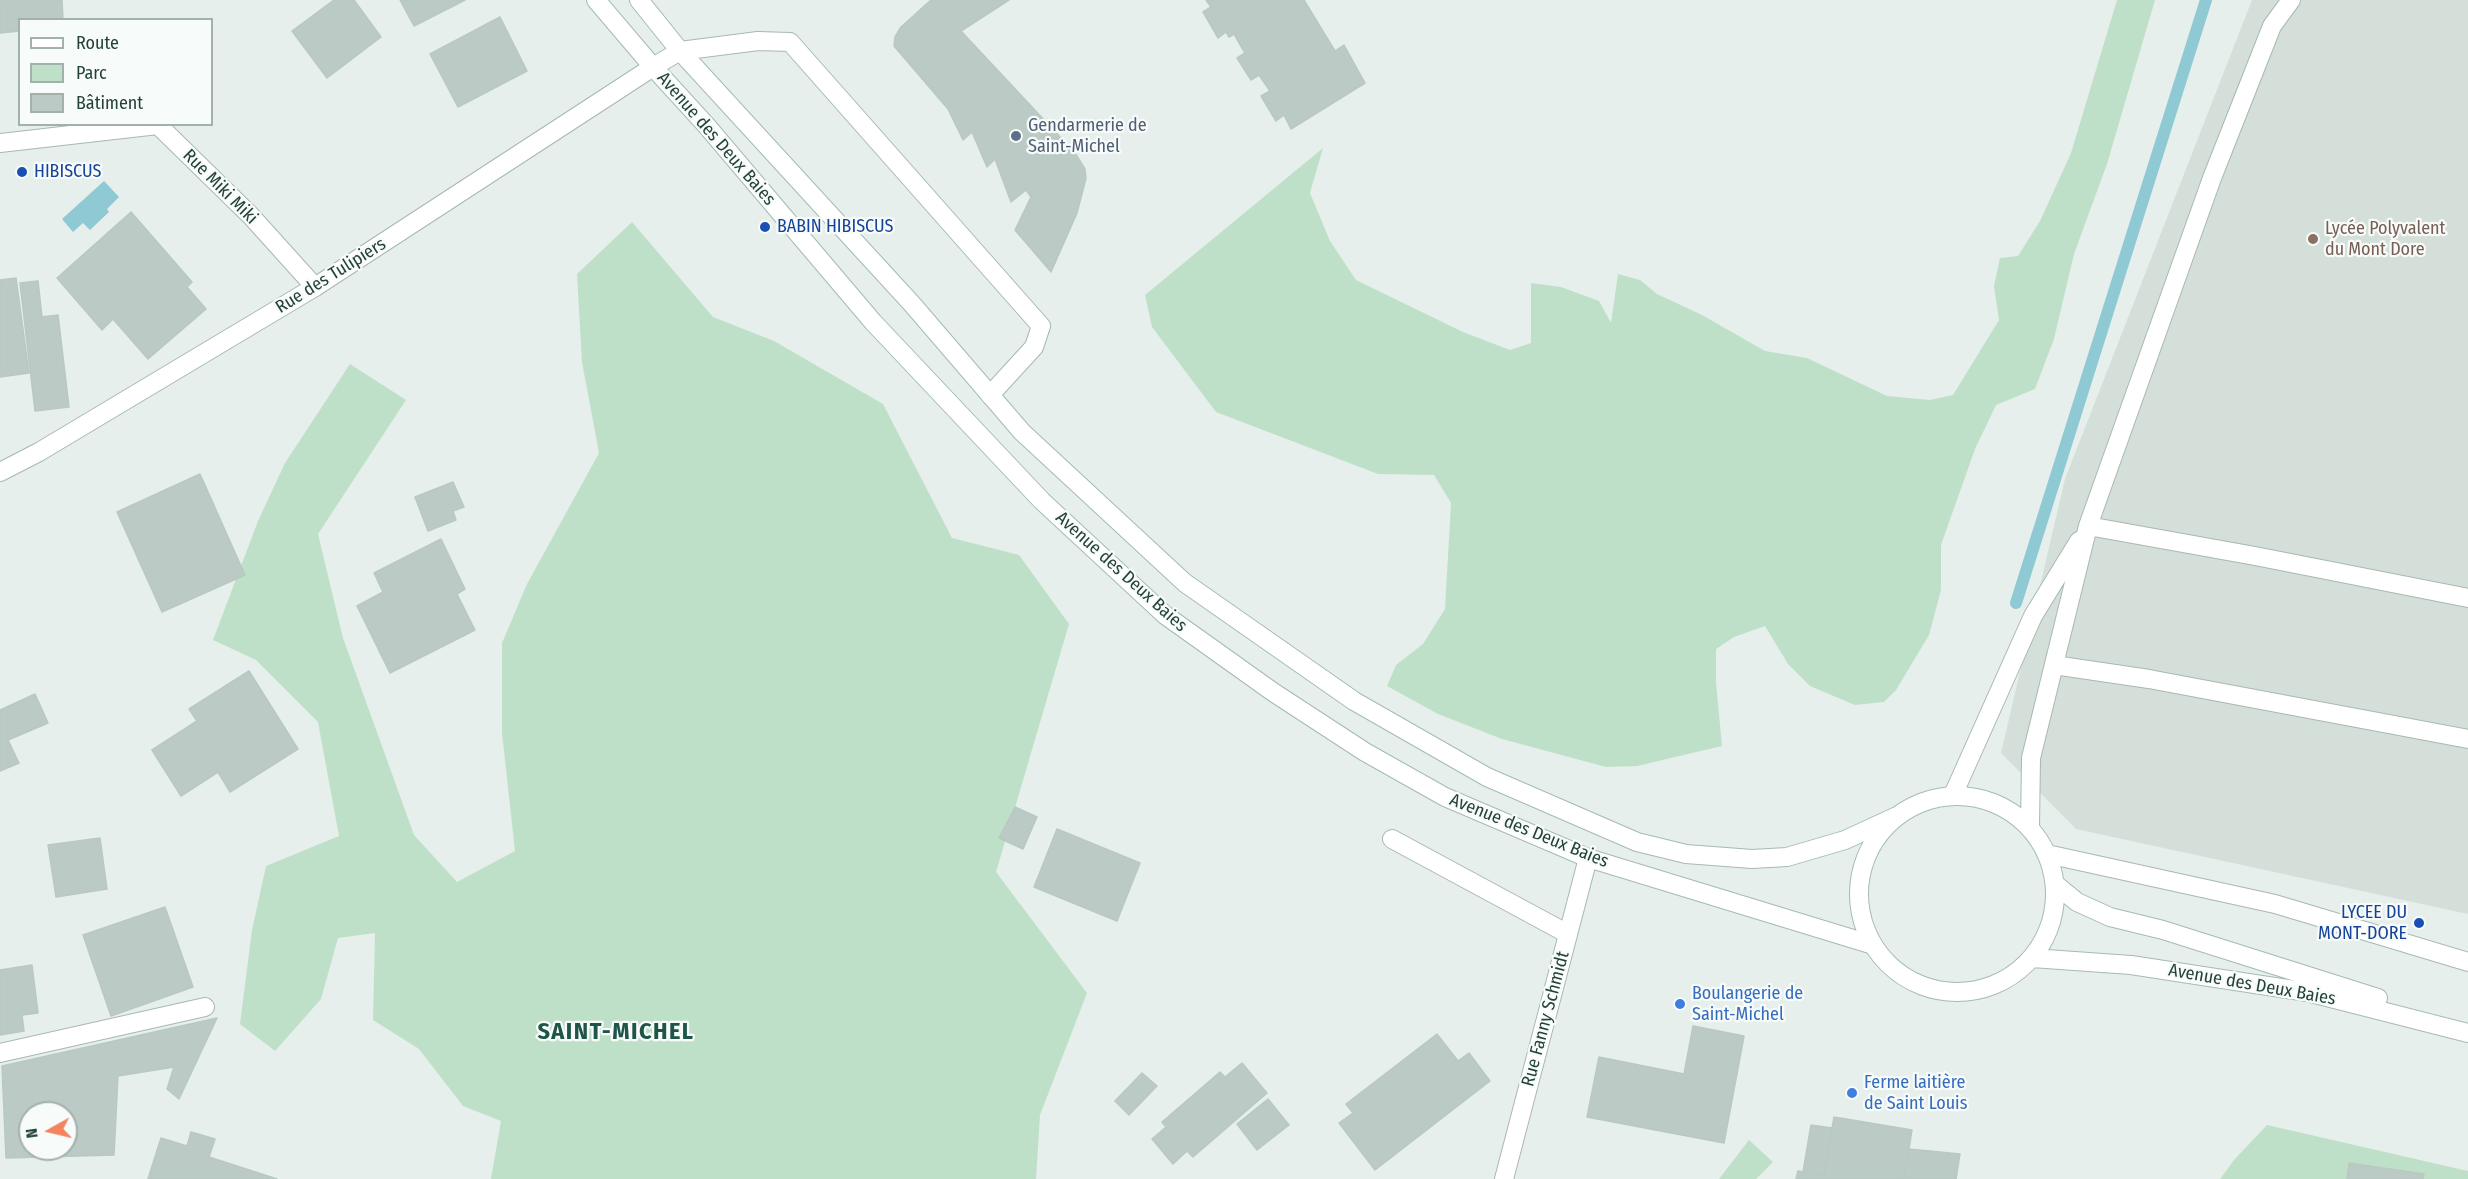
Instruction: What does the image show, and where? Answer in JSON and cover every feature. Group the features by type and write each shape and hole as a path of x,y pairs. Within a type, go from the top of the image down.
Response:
{"main road":[{"name":"Avenue des Deux Baies","path":"596,0 706,125 873,322 1042,501 1165,615 1273,693 1365,752 1444,796 1588,858 1873,945"},
{"name":"Avenue des Deux Baies","path":"639,0 680,51 912,304 1022,432 1185,583 1354,701 1486,777 1637,842 1686,854 1752,859 1786,857 1845,840 1923,802 1953,795 1981,799 2008,809 2030,827 2047,854 2055,884 2054,911 2046,936 2032,958 2008,978 1980,990 1949,993 1919,985 1892,969 1873,945 1862,918 1859,890 1864,862 1877,837 1897,816"},
{"path":"2030,827 2031,758 2088,526 2212,178 2272,26 2291,0"},
{"path":"680,51 758,41 790,42 1041,326 1034,347 990,395"},
{"name":"Rue des Tulipiers","path":"0,472 39,452 315,287 680,51"},
{"name":"Rue Miki Miki","path":"0,143 149,126"},
{"name":"Rue Miki Miki","path":"159,126 251,216 315,287"},
{"path":"2088,526 2468,598"},
{"path":"1953,795 2033,616 2088,526"},
{"path":"2054,665 2149,679 2468,739"},
{"path":"1392,839 1568,934"},
{"path":"2047,854 2276,904 2468,962"},
{"name":"Rue Fanny Schmidt","path":"1504,1179 1588,858"},
{"name":"Avenue des Deux Baies","path":"2055,884 2077,902 2110,917 2163,930 2468,1027"},
{"name":"Avenue des Deux Baies","path":"2032,958 2131,965 2307,992 2468,1033"},
{"path":"0,1053 205,1007"}],"shaded area":[{"name":"Lycée Polyvalent du Mont Dore","path":"2252,0 2468,0 2468,914 2076,829 2001,753 2065,479"}],"green space":[{"path":"2117,0 2155,0 2107,164 2074,254 2054,339 2035,389 1996,405 1975,449 1941,545 1941,590 1929,635 1896,690 1884,702 1855,705 1810,686 1788,664 1765,626 1734,637 1716,649 1716,682 1722,746 1637,766 1606,767 1502,739 1438,714 1387,686 1396,665 1423,644 1445,609 1451,503 1434,475 1378,474 1216,412 1152,327 1145,295 1323,148 1310,193 1330,241 1356,280 1463,332 1510,350 1531,343 1531,283 1561,287 1599,301 1611,323 1618,274 1640,280 1657,294 1702,315 1765,351 1807,358 1887,396 1930,400 1953,395 1999,320 1994,286 2000,258 2018,256 2040,221 2071,153"},
{"path":"632,222 713,317 774,341 883,404 952,538 1019,555 1069,624 996,872 1087,993 1040,1115 1036,1179 491,1179 501,1121 463,1106 419,1049 373,1020 375,933 338,938 321,999 275,1051 240,1024 252,930 266,866 339,836 318,722 256,660 213,640 258,521 285,463 350,364 406,400 318,534 343,638 414,835 457,882 515,851 502,733 502,643 527,584 599,453 582,362 577,274"},
{"path":"2267,1125 2468,1171 2468,1179 2220,1179 2234,1160"},
{"path":"1749,1140 1773,1162 1756,1179 1719,1179"}],"water":[{"path":"104,181 119,197 107,209 109,212 90,230 83,223 73,232 62,219"}],"building":[{"path":"0,0 62,0 63,18 18,18 18,31 0,33"},
{"path":"334,0 354,0 381,37 327,78 292,31"},
{"path":"400,0 465,0 414,26"},
{"name":"Gendarmerie de Saint-Michel","path":"931,0 1009,0 961,31 1075,153 1085,169 1086,178 1077,213 1051,272 1015,230 1031,197 1026,190 1011,202 995,159 987,167 972,132 963,140 948,109 894,46 895,37 901,27"},
{"path":"1206,0 1304,0 1335,51 1344,45 1365,83 1291,129 1284,115 1276,121 1261,96 1270,91 1259,75 1251,80 1237,58 1245,53 1234,34 1229,37 1226,32 1218,38 1203,12 1211,7"},
{"path":"500,17 527,71 458,107 430,54"},
{"path":"131,212 192,282 187,287 206,309 148,359 113,319 102,330 57,278"},
{"path":"16,278 29,373 0,377 0,280"},
{"path":"38,281 42,317 58,315 69,407 35,411 20,283"},
{"path":"200,474 245,575 162,612 117,512"},
{"path":"453,482 464,507 453,511 456,520 428,531 415,497"},
{"path":"441,539 465,589 457,594 475,630 390,673 357,606 383,592 374,573"},
{"path":"249,671 298,749 230,792 218,772 181,796 152,750 197,721 189,709"},
{"path":"35,694 48,723 8,740 19,763 0,771 0,710"},
{"path":"1015,807 1037,817 1023,849 999,838"},
{"path":"1057,829 1140,863 1117,921 1034,887"},
{"path":"100,838 107,889 56,897 48,845"},
{"path":"165,907 193,987 111,1016 83,935"},
{"path":"32,965 38,1013 22,1015 24,1031 0,1035 0,970"},
{"path":"217,1018 179,1099 167,1089 174,1067 118,1076 114,1155 78,1156 78,1101 18,1101 18,1158 6,1158 2,1066"},
{"path":"1693,1026 1744,1036 1724,1143 1587,1117 1599,1057 1684,1074"},
{"path":"1437,1034 1458,1061 1469,1053 1490,1081 1375,1170 1339,1123 1353,1113 1346,1104"},
{"path":"1242,1063 1267,1093 1193,1157 1187,1151 1173,1164 1152,1139 1166,1127 1162,1122 1220,1072 1225,1077"},
{"path":"1142,1073 1157,1086 1129,1115 1115,1101"},
{"path":"1268,1099 1289,1125 1257,1150 1237,1124"},
{"path":"1834,1117 1912,1130 1904,1179 1796,1179 1798,1171 1824,1175"},
{"path":"1811,1125 1832,1128 1824,1175 1803,1172"},
{"path":"191,1132 215,1139 209,1157 277,1179 148,1179 161,1138 187,1146"},
{"path":"1909,1149 1960,1154 1956,1179 1904,1179"},
{"path":"2349,1163 2424,1174 2423,1179 2347,1179"}],"waterway":[{"path":"2016,603 2206,0"}],"place":[{"name":"Gendarmerie de Saint-Michel","path":"1016,136"},
{"name":"HIBISCUS","path":"22,172"},
{"name":"BABIN HIBISCUS","path":"765,227"},
{"name":"Lycée Polyvalent du Mont Dore","path":"2313,239"},
{"name":"LYCEE DU MONT-DORE","path":"2419,923"},
{"name":"Boulangerie de Saint-Michel","path":"1680,1004"},
{"name":"Ferme laitière de Saint Louis","path":"1852,1093"}],"district":[{"name":"SAINT-MICHEL","path":"616,1032"}]}
